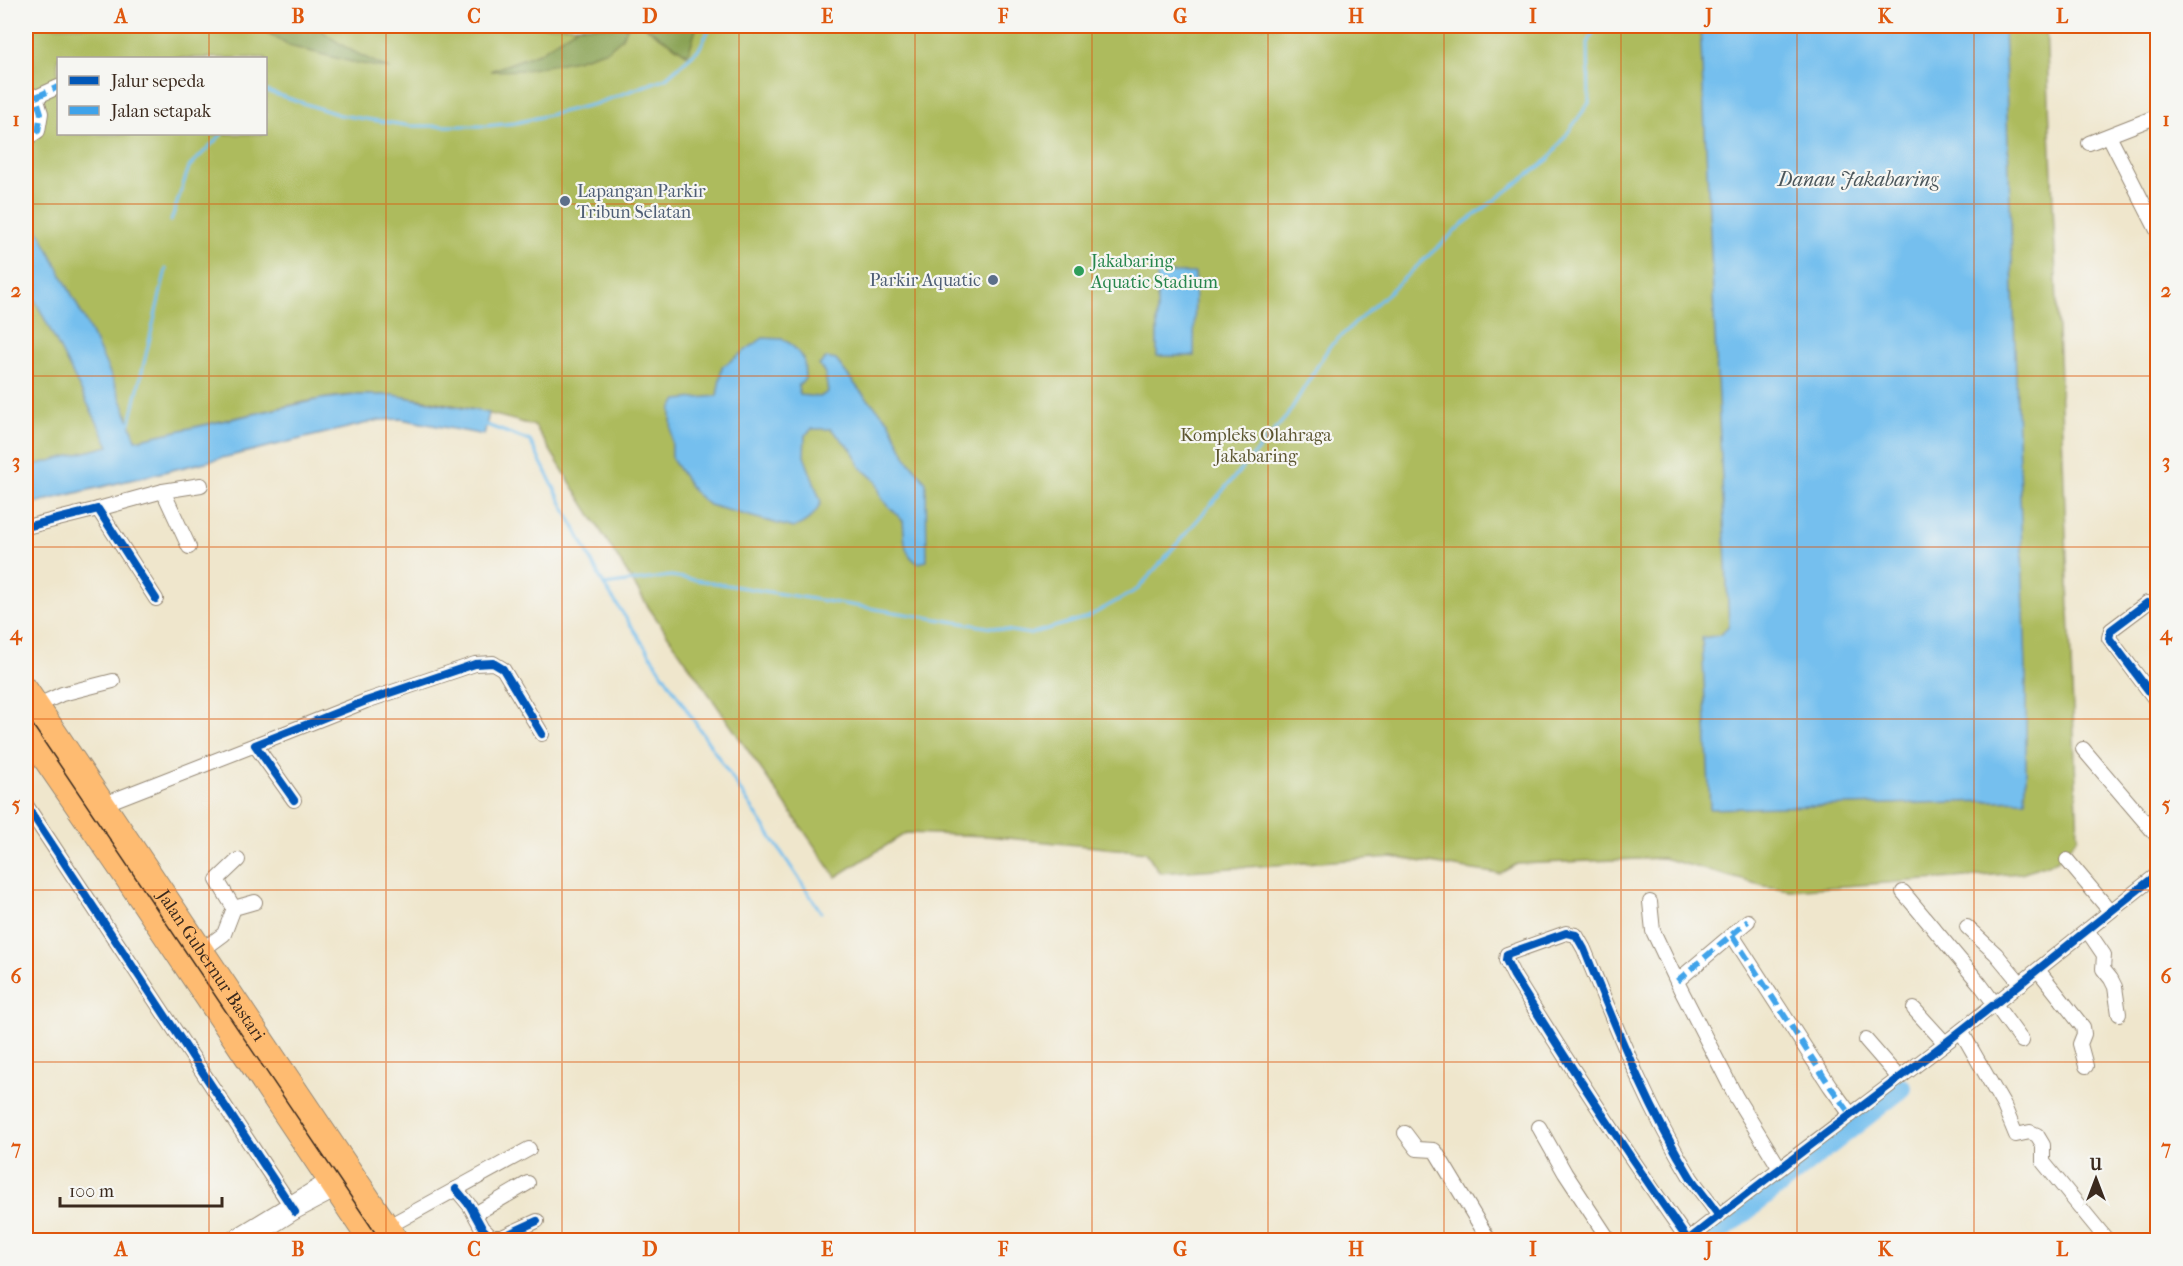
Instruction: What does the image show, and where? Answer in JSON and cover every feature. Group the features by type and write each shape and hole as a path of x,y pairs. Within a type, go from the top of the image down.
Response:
{"highway":[{"name":"Jalan Gubernur Bastari","path":"31,698 201,951 384,1236"},
{"name":"Jalan Gubernur Bastari","path":"26,731 327,1188 384,1236"}],"street":[{"path":"26,139 38,130 41,113 31,95 57,87"},
{"path":"2089,144 2157,116"},
{"path":"2109,136 2157,232"},
{"path":"26,527 163,491 201,485"},
{"path":"163,491 189,547"},
{"path":"98,509 156,599"},
{"path":"2147,603 2111,630 2109,638 2157,703"},
{"path":"104,804 366,701 475,664 493,663 503,669 542,734"},
{"path":"31,698 62,694 113,681"},
{"path":"255,745 294,800"},
{"path":"2083,749 2156,835"},
{"path":"26,805 297,1204"},
{"path":"234,908 217,880 238,860"},
{"path":"2067,860 2110,911"},
{"path":"1719,1216 1703,1195 1659,1122 1625,1050 1584,949 1576,935 1566,933 1507,954 1507,962 1521,987 1613,1133 1688,1240 1719,1216 1779,1167 1996,1004 2157,874"},
{"path":"1903,892 1996,1004 2022,1041"},
{"path":"234,908 255,902"},
{"path":"1650,902 1653,931 1677,981 1720,1068 1779,1167"},
{"path":"201,951 224,934 234,908"},
{"path":"1677,981 1748,921"},
{"path":"1967,927 2001,960 2020,984"},
{"path":"2087,930 2104,955 2103,969 2115,987 2119,1014"},
{"path":"1732,935 1851,1115"},
{"path":"2038,970 2083,1027 2084,1037 2080,1044 2086,1066"},
{"path":"1914,1009 1945,1043"},
{"path":"1961,1031 2004,1106 2016,1135 2030,1132 2037,1135 2043,1144 2043,1162 2107,1240"},
{"path":"1866,1040 1899,1078"},
{"path":"1539,1127 1565,1173 1609,1240"},
{"path":"1405,1133 1417,1149 1436,1152 1489,1240"},
{"path":"384,1236 456,1189 529,1149"},
{"path":"476,1215 528,1183"},
{"path":"230,1240 327,1188"},
{"path":"456,1189 487,1234 495,1238 537,1221"},
{"path":"251,1240 297,1204"}],"green space":[{"name":"Kompleks Olahraga Jakabaring","path":"26,26 2046,26 2078,837 2057,861 2021,873 1790,890 1764,886 1663,858 1517,864 1499,874 1392,857 1160,873 1146,852 987,836 906,833 836,877 649,608 535,426 470,409 423,400 399,396 356,395 326,398 26,467"},
{"path":"262,26 317,26 342,45 390,69 289,46 268,33"},
{"path":"579,26 624,26 627,28 621,39 608,50 576,60 525,70 490,71 539,53"},
{"path":"644,26 697,26 688,55"}],"water":[{"name":"Danau Jakabaring","path":"1700,26 2004,26 2026,669 2025,800 1710,809 1702,638 1721,635 1729,625"},
{"path":"26,205 100,350 136,440 321,399 356,395 394,395 489,413 484,435 401,419 380,420 26,505 26,467 109,446 26,282"},
{"path":"1157,273 1195,273 1194,356 1157,356"},
{"path":"763,338 782,339 791,344 804,359 805,379 798,386 800,395 820,397 828,392 825,373 819,365 827,358 836,360 861,392 889,421 906,457 926,482 927,561 918,563 909,555 905,545 903,521 882,499 876,481 861,468 852,450 831,429 812,429 805,435 804,456 821,502 813,515 798,526 793,528 709,505 694,492 672,459 671,409 677,400 717,396 722,367"}],"waterway":[{"path":"267,91 340,115 411,126 485,126 515,123 595,104 666,78 699,49 711,26"},
{"path":"604,585 671,576 1030,634 1088,617 1138,589 1287,416 1329,347 1463,224 1549,159 1589,103 1588,43 1596,26"},
{"path":"171,221 189,167 221,135"},
{"path":"130,423 166,269"},
{"path":"484,424 530,441 604,585 821,912"},
{"path":"1709,1240 1902,1088"}],"tram line":[{"path":"26,715 380,1240"}],"marked path":[{"path":"36,97 57,87"},
{"path":"26,92 36,97 41,113 38,131 26,139"},
{"path":"1677,981 1748,921"},
{"path":"1732,935 1851,1115"}],"cycle path":[{"path":"26,527 98,509 156,599"},
{"path":"2147,603 2111,630 2109,638 2158,703"},
{"path":"294,800 255,745 366,701 475,664 493,663 503,669 542,734"},
{"path":"26,805 295,1212"},
{"path":"1719,1216 1716,1211 1691,1178 1660,1123 1576,935 1566,933 1507,954 1506,960 1535,1010 1688,1240 1944,1044 2158,874"},
{"path":"456,1189 470,1206 482,1228 491,1237 502,1237 537,1221"}],"place":[{"name":"Lapangan Parkir Tribun Selatan","path":"565,201"},
{"name":"Jakabaring Aquatic Stadium","path":"1079,271"},
{"name":"Parkir Aquatic","path":"993,280"}]}
